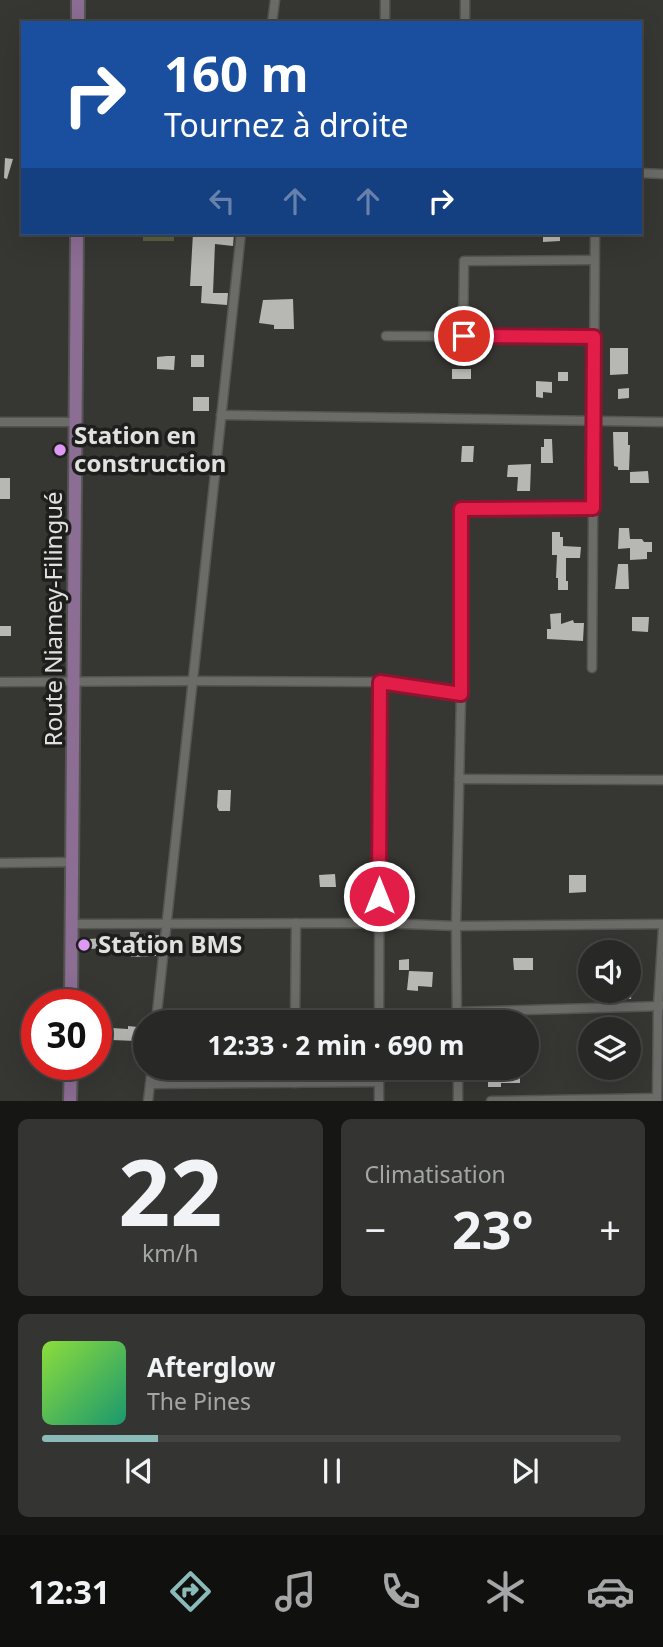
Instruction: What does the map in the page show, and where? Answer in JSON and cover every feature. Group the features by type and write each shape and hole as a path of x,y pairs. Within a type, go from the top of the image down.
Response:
{"main road":[{"path":"78,0 78,21"},
{"name":"Route Niamey-Filingué","path":"71,989 77,235"},
{"path":"70,1101 71,1080"}],"street":[{"path":"272,21 275,0"},
{"path":"385,0 385,21"},
{"path":"465,0 465,21"},
{"path":"642,173 663,174"},
{"path":"157,1010 241,235"},
{"path":"592,668 594,235"},
{"path":"464,336 464,261 594,260"},
{"path":"386,336 594,337"},
{"path":"221,415 663,422"},
{"path":"0,422 75,422"},
{"path":"457,1010 461,509 593,508"},
{"path":"0,682 380,682 461,694"},
{"path":"379,1010 380,682"},
{"path":"459,779 663,780"},
{"path":"0,863 73,862"},
{"path":"295,1010 296,923"},
{"path":"72,924 663,926 657,1099 491,1101"},
{"path":"525,1010 661,1006"},
{"path":"148,1101 150,1080"},
{"path":"458,1080 458,1101"},
{"path":"150,1084 379,1082 379,1101"}],"green space":[{"path":"143,235 174,235 174,241 143,241"}],"building":[{"path":"5,158 13,159 7,179 4,178"},
{"path":"193,235 234,235 233,246 215,244 213,293 228,293 227,305 201,303 202,286 190,286"},
{"path":"543,235 560,235 560,241 543,242"},
{"path":"293,299 294,329 274,329 274,325 259,323 263,300"},
{"path":"610,348 628,348 628,374 610,375"},
{"path":"191,355 204,355 204,367 191,367"},
{"path":"175,356 174,370 157,369 157,357"},
{"path":"452,369 471,369 471,379 452,379"},
{"path":"558,372 568,372 568,381 558,381"},
{"path":"536,381 552,382 552,393 543,392 543,398 536,397"},
{"path":"629,388 629,398 618,399 618,389"},
{"path":"193,397 209,397 209,411 193,411"},
{"path":"613,432 628,432 629,470 618,470 618,467 614,466"},
{"path":"544,439 552,439 553,463 541,463"},
{"path":"462,446 474,446 473,462 461,462"},
{"path":"531,464 530,491 517,491 518,477 507,477 508,465"},
{"path":"648,471 649,483 630,483 630,472"},
{"path":"0,478 10,478 10,499 0,499"},
{"path":"619,528 629,528 630,539 652,542 652,552 647,552 647,559 630,560 630,548 618,549"},
{"path":"552,532 560,532 563,546 581,547 580,558 566,558 568,590 558,590 557,555 552,555"},
{"path":"618,564 628,564 629,589 615,589"},
{"path":"561,613 561,624 573,620 574,623 584,623 583,641 547,639 547,629 551,629 550,614"},
{"path":"632,617 649,617 648,632 632,631"},
{"path":"0,626 11,626 11,636 0,636"},
{"path":"218,790 231,790 230,811 219,811"},
{"path":"335,874 336,887 320,887 319,875"},
{"path":"569,875 586,875 586,892 569,893"},
{"path":"130,932 159,935 156,956 131,957"},
{"path":"105,938 105,948 89,949 89,939"},
{"path":"513,958 533,958 533,970 514,970"},
{"path":"409,959 409,970 399,970 399,960"},
{"path":"409,971 433,972 432,987 418,986 418,991 407,990"},
{"path":"128,1026 133,1026 133,1041 112,1040 112,1028 128,1029"},
{"path":"488,1080 520,1080 520,1083 501,1083 501,1087 488,1087"}],"place":[{"name":"Station en construction","path":"60,450"},
{"name":"Station BMS","path":"84,945"}],"route":[{"path":"379,896 380,682 461,694 461,509 593,508 594,337 464,336"}]}
